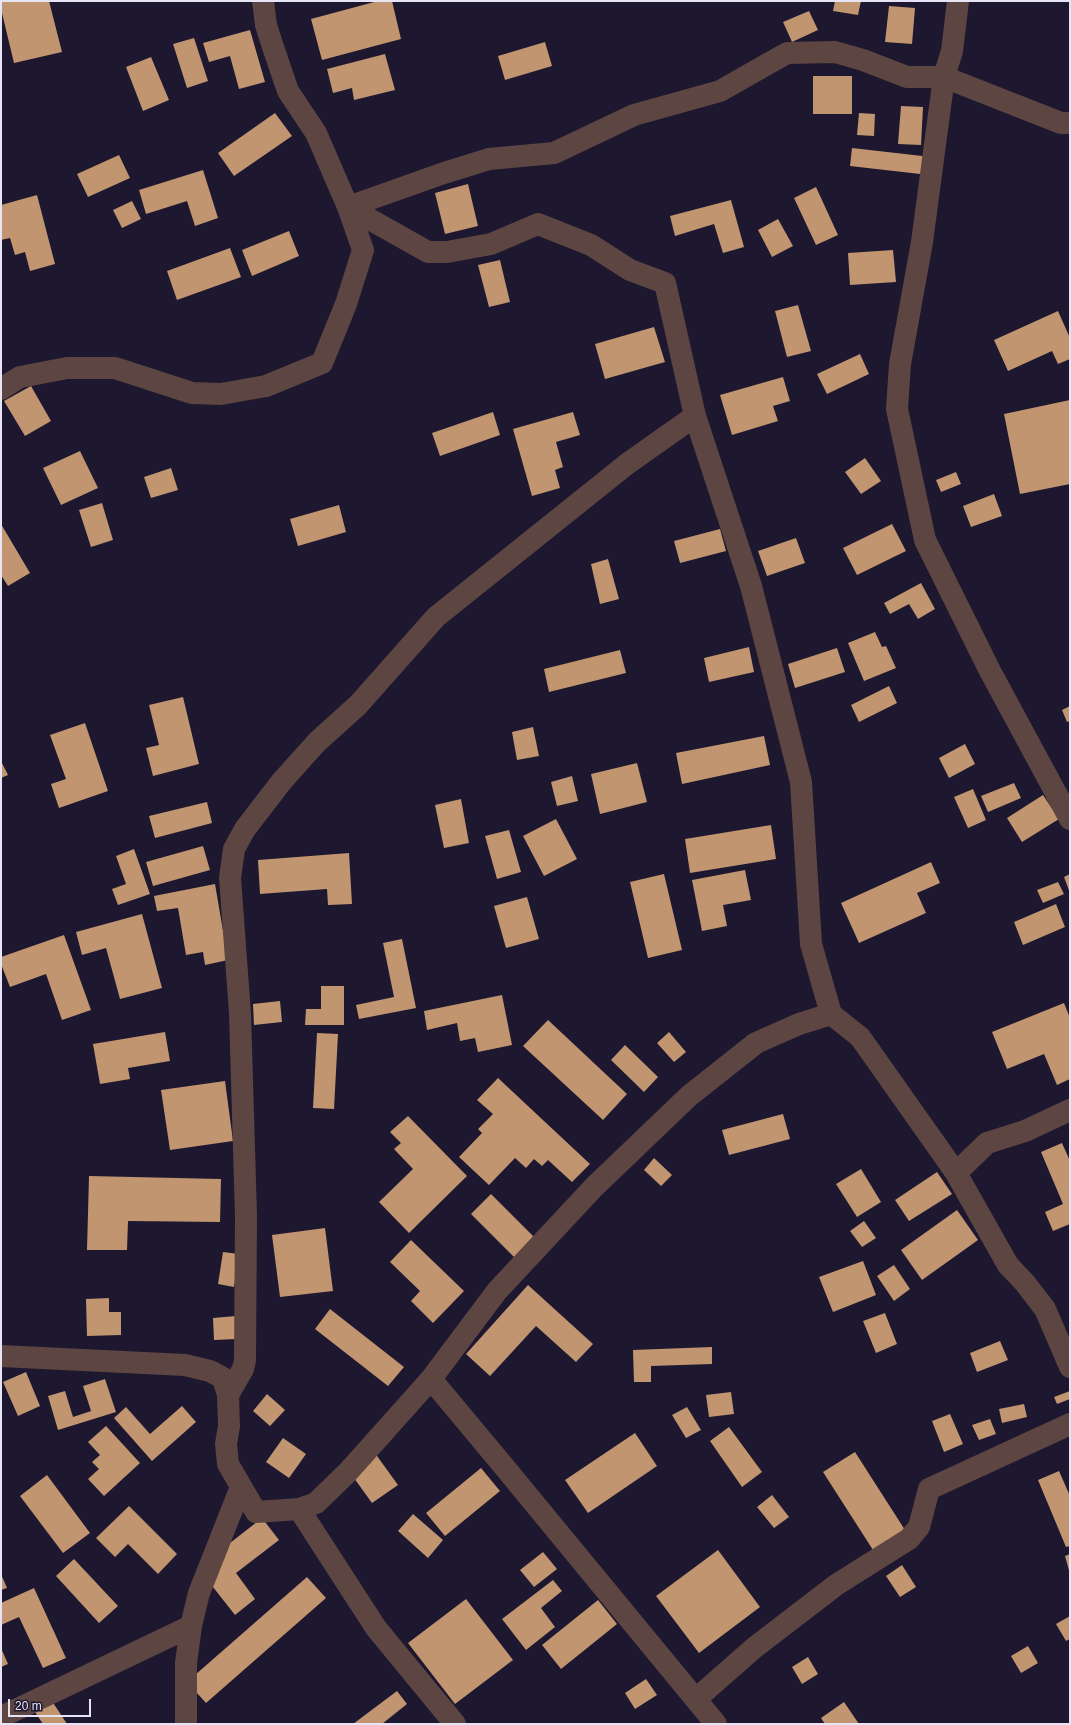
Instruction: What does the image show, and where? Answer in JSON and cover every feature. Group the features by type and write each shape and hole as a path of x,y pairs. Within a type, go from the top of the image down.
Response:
{"street":[{"path":"1,389 20,377 67,368 115,368 192,393 221,394 266,386 322,362 346,304 363,250 348,207 316,133 288,91 272,47 266,25 263,1"},
{"path":"958,1 952,51 944,77 922,242 900,364 897,410 925,540 990,671 1070,819"},
{"path":"348,207 444,173 489,160 554,153 634,115 720,90 787,53 835,52 863,60 907,77 944,77 1061,123 1070,123"},
{"path":"348,207 428,252 447,252 491,244 538,224 591,246 630,270 665,283 695,416 751,586 801,782 810,944 831,1014 860,1037 956,1173 1008,1265 1025,1283 1045,1309 1070,1367"},
{"path":"228,1395 243,1369 246,1240 240,1013 230,878 234,850 245,829 282,781 317,742 358,705 436,617 627,464 695,416"},
{"path":"1,1356 185,1365 210,1371 222,1378 228,1395 229,1426 226,1444 228,1464 256,1512 299,1509 316,1503 347,1473 430,1379 497,1291 594,1187 689,1096 756,1043 799,1024 831,1014"},
{"path":"956,1173 987,1143 1025,1130 1070,1110"},
{"path":"430,1379 716,1724"},
{"path":"696,1700 754,1648 836,1585 909,1539 919,1527 929,1490 1070,1424"},
{"path":"186,1724 186,1663 191,1626 199,1593 241,1487"},
{"path":"299,1509 376,1628 455,1724"},
{"path":"1,1718 191,1626"}],"building":[{"path":"1,1 49,1 62,52 14,63 1,9"},
{"path":"378,1 392,1 401,39 322,60 311,19"},
{"path":"835,1 861,1 858,15 833,11"},
{"path":"889,6 915,8 912,44 885,42"},
{"path":"809,11 818,30 792,42 783,22"},
{"path":"250,30 265,82 239,89 230,56 209,62 203,43"},
{"path":"194,38 208,81 187,88 173,44"},
{"path":"545,42 552,66 505,80 498,56"},
{"path":"385,54 395,90 354,100 352,88 333,93 327,69"},
{"path":"151,57 169,100 143,111 126,67"},
{"path":"813,76 852,76 852,114 813,114"},
{"path":"901,106 923,107 921,145 898,144"},
{"path":"275,113 292,136 234,176 218,153"},
{"path":"859,113 875,114 874,136 857,135"},
{"path":"852,148 931,157 929,175 850,166"},
{"path":"119,155 130,178 88,197 77,174"},
{"path":"203,170 218,218 195,226 187,201 146,214 139,190"},
{"path":"468,184 478,226 445,234 435,193"},
{"path":"816,187 838,235 816,245 794,198"},
{"path":"37,195 55,264 30,271 25,252 15,255 10,238 1,240 1,205"},
{"path":"731,200 744,247 723,253 714,224 675,236 670,216"},
{"path":"132,201 141,219 122,228 113,210"},
{"path":"778,219 793,246 772,257 758,230"},
{"path":"289,231 299,256 252,276 242,250"},
{"path":"230,248 241,277 177,300 167,271"},
{"path":"893,250 896,282 850,285 848,253"},
{"path":"500,260 510,302 489,307 478,265"},
{"path":"798,305 811,351 787,357 775,311"},
{"path":"1058,311 1070,338 1070,359 1058,364 1052,351 1008,371 994,340"},
{"path":"654,327 665,362 605,379 595,344"},
{"path":"860,354 869,374 827,394 817,374"},
{"path":"783,377 790,401 773,406 778,421 732,435 720,395"},
{"path":"31,386 51,421 25,436 4,401"},
{"path":"1070,400 1070,484 1020,494 1004,414"},
{"path":"493,412 500,435 440,456 432,433"},
{"path":"573,412 580,435 556,442 563,467 555,470 560,488 532,496 513,429"},
{"path":"80,451 98,488 61,505 43,468"},
{"path":"865,458 881,481 861,494 845,472"},
{"path":"171,468 178,490 151,498 144,477"},
{"path":"956,472 961,484 941,492 936,480"},
{"path":"994,494 1002,516 971,527 963,506"},
{"path":"102,503 113,540 91,547 79,510"},
{"path":"339,505 346,532 298,546 290,519"},
{"path":"1,524 30,573 8,586 1,575"},
{"path":"892,524 906,551 857,575 843,548"},
{"path":"720,529 726,551 680,563 674,541"},
{"path":"796,538 805,563 767,576 758,551"},
{"path":"608,559 619,599 600,604 591,564"},
{"path":"921,583 935,609 918,619 909,604 890,614 884,603"},
{"path":"875,632 882,647 886,646 896,668 864,681 848,643"},
{"path":"749,647 754,672 709,682 704,658"},
{"path":"837,648 845,672 795,688 788,664"},
{"path":"620,650 626,673 549,692 544,669"},
{"path":"889,686 897,703 859,722 851,705"},
{"path":"183,697 199,764 153,776 146,748 159,745 149,705"},
{"path":"1070,706 1070,721 1067,722 1062,710"},
{"path":"85,723 108,791 59,808 51,784 66,779 50,735"},
{"path":"533,727 539,756 517,760 512,732"},
{"path":"764,736 770,765 682,784 676,753"},
{"path":"965,744 975,764 949,778 939,758"},
{"path":"1,761 8,775 1,778"},
{"path":"637,763 647,802 600,814 591,774"},
{"path":"572,776 578,801 557,806 551,782"},
{"path":"1014,783 1021,798 988,812 981,796"},
{"path":"973,789 986,820 968,828 954,797"},
{"path":"1043,795 1059,819 1022,842 1007,818"},
{"path":"461,799 469,843 444,848 435,805"},
{"path":"207,802 212,823 155,838 149,816"},
{"path":"556,819 577,859 544,876 523,836"},
{"path":"771,825 776,859 690,873 685,839"},
{"path":"509,830 521,872 497,879 485,836"},
{"path":"203,846 210,870 153,886 146,862"},
{"path":"134,849 150,894 118,905 112,889 126,884 116,856"},
{"path":"349,853 352,904 328,905 327,889 260,894 258,860"},
{"path":"931,862 940,883 917,893 926,913 859,943 841,903"},
{"path":"745,870 751,900 723,905 727,926 702,931 692,880"},
{"path":"664,874 682,950 648,958 630,882"},
{"path":"1070,874 1070,893 1064,877"},
{"path":"1058,882 1064,894 1043,903 1037,890"},
{"path":"215,884 228,960 205,965 203,952 186,955 178,908 157,911 154,896"},
{"path":"527,897 539,939 506,948 494,906"},
{"path":"1056,904 1065,927 1023,945 1014,922"},
{"path":"142,914 162,988 120,999 106,948 82,955 76,932"},
{"path":"64,935 91,1010 62,1020 46,974 10,987 1,964 1,957"},
{"path":"402,939 416,1008 359,1019 356,1005 394,997 383,943"},
{"path":"321,986 344,986 344,1025 305,1025 306,1009 321,1009"},
{"path":"502,995 512,1045 478,1052 475,1038 460,1041 457,1023 427,1030 424,1011"},
{"path":"280,1001 282,1022 254,1025 253,1004"},
{"path":"1064,1003 1070,1018 1070,1079 1057,1085 1044,1054 1007,1069 992,1032"},
{"path":"548,1020 627,1094 603,1120 523,1046"},
{"path":"165,1032 170,1061 128,1068 130,1079 100,1084 93,1044"},
{"path":"669,1032 686,1052 674,1062 657,1043"},
{"path":"317,1033 338,1034 334,1109 313,1108"},
{"path":"625,1045 658,1077 644,1092 611,1060"},
{"path":"498,1078 590,1164 572,1182 548,1160 542,1166 534,1159 526,1168 515,1158 489,1185 459,1157 482,1133 478,1129 493,1114 477,1100"},
{"path":"225,1081 233,1141 170,1150 161,1090"},
{"path":"783,1114 790,1139 729,1155 722,1130"},
{"path":"408,1116 467,1176 409,1233 379,1202 413,1169 394,1149 401,1143 390,1132"},
{"path":"1062,1143 1070,1161 1070,1224 1053,1231 1045,1212 1063,1204 1041,1152"},
{"path":"654,1158 672,1175 661,1186 644,1170"},
{"path":"861,1169 881,1202 857,1217 836,1184"},
{"path":"937,1172 952,1194 909,1221 895,1200"},
{"path":"89,1176 221,1179 220,1222 128,1221 127,1250 87,1250"},
{"path":"491,1194 535,1238 515,1258 471,1214"},
{"path":"957,1210 978,1240 922,1280 901,1250"},
{"path":"864,1221 876,1238 862,1247 850,1231"},
{"path":"325,1228 333,1291 280,1297 272,1235"},
{"path":"411,1240 464,1291 433,1323 411,1301 420,1291 390,1262"},
{"path":"223,1252 239,1254 234,1287 218,1284"},
{"path":"863,1261 876,1295 833,1312 819,1277"},
{"path":"894,1265 910,1289 894,1301 877,1276"},
{"path":"528,1285 593,1344 576,1362 536,1326 490,1376 466,1354"},
{"path":"109,1298 109,1312 121,1312 121,1335 87,1336 86,1299"},
{"path":"330,1309 404,1367 388,1386 315,1329"},
{"path":"885,1313 897,1344 876,1353 863,1321"},
{"path":"236,1316 237,1339 214,1340 213,1318"},
{"path":"1000,1341 1008,1360 977,1372 970,1353"},
{"path":"712,1347 712,1364 651,1366 651,1382 634,1382 633,1350"},
{"path":"26,1372 40,1406 18,1416 3,1382"},
{"path":"105,1379 116,1412 58,1430 48,1396 65,1391 73,1417 91,1411 83,1386"},
{"path":"1070,1391 1070,1399 1057,1404 1054,1397"},
{"path":"731,1392 734,1414 709,1417 706,1395"},
{"path":"267,1394 285,1410 270,1426 253,1411"},
{"path":"1024,1404 1027,1417 1002,1423 999,1409"},
{"path":"182,1406 196,1422 152,1461 114,1418 126,1407 150,1434"},
{"path":"687,1407 701,1430 686,1438 672,1415"},
{"path":"950,1414 963,1444 944,1452 932,1421"},
{"path":"990,1419 996,1434 979,1440 972,1425"},
{"path":"106,1426 140,1463 104,1496 88,1479 99,1469 92,1462 100,1455 88,1442"},
{"path":"729,1427 762,1472 742,1487 710,1441"},
{"path":"635,1433 657,1466 588,1513 565,1480"},
{"path":"283,1438 306,1454 289,1478 266,1462"},
{"path":"372,1449 398,1485 372,1503 346,1467"},
{"path":"855,1452 905,1530 873,1550 823,1472"},
{"path":"481,1468 500,1491 445,1536 426,1513"},
{"path":"1059,1471 1070,1496 1070,1546 1066,1547 1038,1480"},
{"path":"47,1475 90,1533 63,1553 20,1496"},
{"path":"772,1495 789,1517 774,1528 757,1507"},
{"path":"129,1506 177,1554 158,1574 128,1544 115,1557 96,1538"},
{"path":"413,1514 443,1540 428,1558 398,1531"},
{"path":"262,1518 279,1540 236,1573 255,1599 235,1615 198,1568"},
{"path":"718,1550 760,1607 699,1653 656,1596"},
{"path":"543,1552 557,1569 534,1587 520,1570"},
{"path":"1070,1554 1070,1574 1065,1556"},
{"path":"74,1559 118,1606 99,1623 56,1576"},
{"path":"902,1565 916,1587 900,1597 886,1576"},
{"path":"1,1574 7,1588 1,1590"},
{"path":"307,1577 326,1598 206,1703 187,1682"},
{"path":"553,1580 562,1591 541,1608 555,1627 526,1650 502,1619"},
{"path":"34,1588 66,1658 43,1668 19,1617 1,1625 1,1603"},
{"path":"466,1599 513,1660 455,1704 408,1643"},
{"path":"598,1600 617,1624 561,1669 542,1645"},
{"path":"1070,1616 1070,1639 1066,1641 1056,1624"},
{"path":"1028,1646 1038,1663 1021,1673 1011,1656"},
{"path":"1,1648 8,1664 1,1667"},
{"path":"808,1657 818,1674 802,1684 792,1667"},
{"path":"646,1679 657,1695 635,1709 625,1693"},
{"path":"397,1691 407,1704 382,1724 353,1724"},
{"path":"48,1695 67,1724 43,1724 31,1706"},
{"path":"844,1702 859,1724 825,1724 821,1718"}]}
